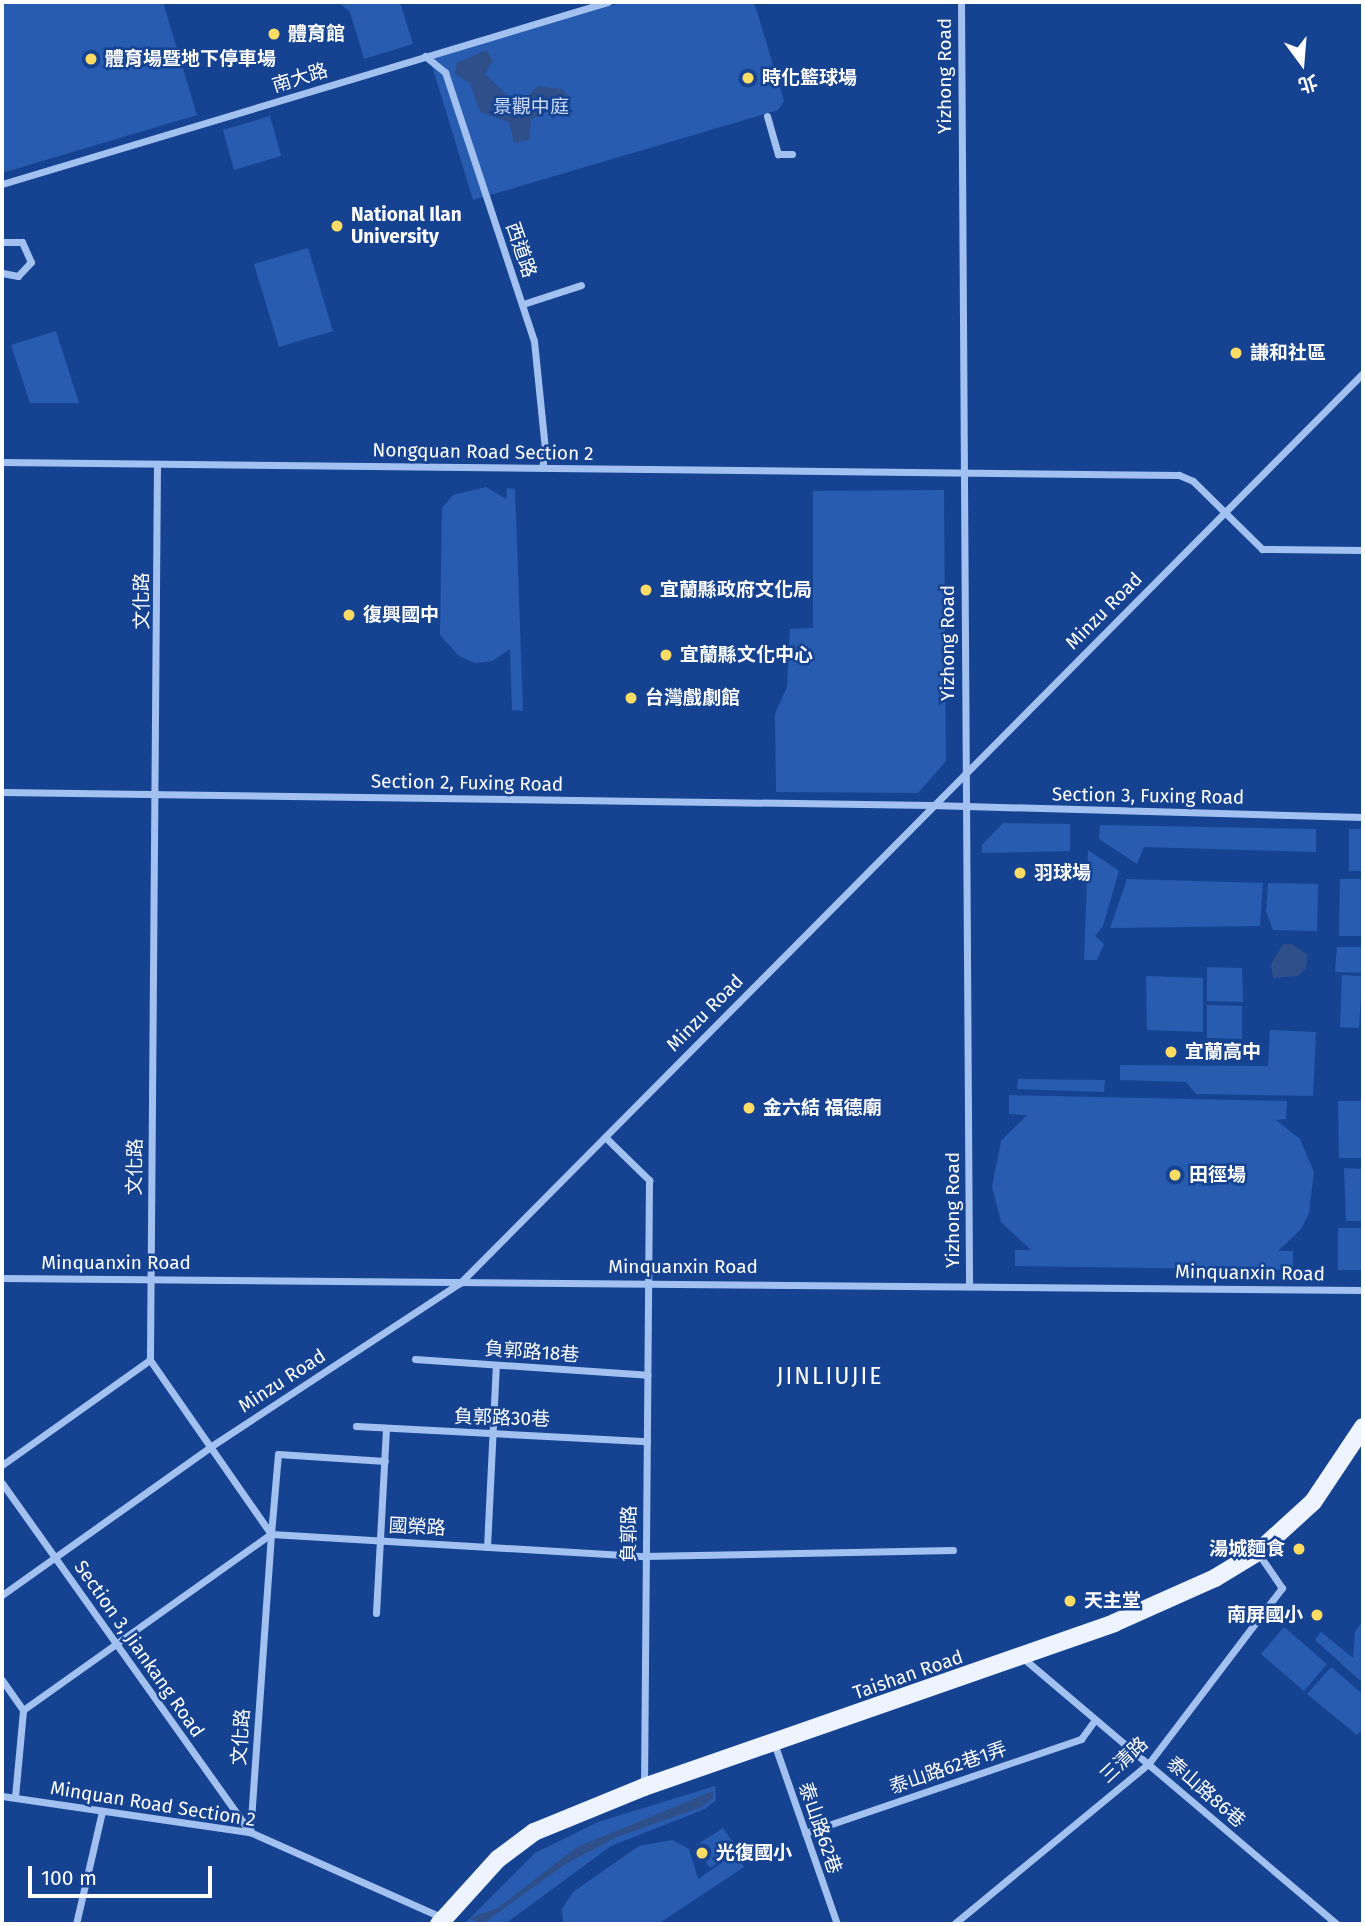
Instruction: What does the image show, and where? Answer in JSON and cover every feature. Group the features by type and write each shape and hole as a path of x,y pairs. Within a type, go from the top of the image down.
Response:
{"main road":[{"name":"Taishan Road","path":"443,1922 498,1859 534,1832 644,1787 1022,1657 1170,1600 1258,1552 1313,1502 1363,1427"}],"street":[{"name":"南大路","path":"2,184 608,2"},
{"name":"Yizhong Road","path":"961,2 970,1284"},
{"name":"西道路","path":"425,57 445,72 534,341 545,450 542,468"},
{"path":"767,116 778,154 792,154"},
{"path":"2,242 22,242 31,262 18,276 2,273"},
{"path":"523,303 581,285"},
{"name":"Minzu Road","path":"2,1595 210,1447 460,1283 931,805 1363,373"},
{"name":"Nongquan Road Section 2","path":"2,462 1179,475 1193,481 1262,549 1363,550"},
{"name":"文化路","path":"150,1360 157,795 157,464"},
{"name":"Section 2, Fuxing Road","path":"2,792 931,805"},
{"name":"Section 3, Fuxing Road","path":"931,805 1363,817"},
{"name":"負郭路","path":"605,1137 649,1180 644,1787"},
{"name":"Minquanxin Road","path":"2,1278 460,1283 970,1284 1363,1290"},
{"name":"負郭路18巷","path":"415,1359 647,1375"},
{"path":"2,1465 150,1360 271,1534 23,1710"},
{"path":"487,1547 496,1365"},
{"name":"負郭路30巷","path":"356,1426 647,1441"},
{"path":"376,1613 386,1428"},
{"name":"文化路","path":"250,1832 278,1454 385,1461"},
{"name":"Section 3, Jiankang Road","path":"2,1483 250,1832"},
{"name":"國榮路","path":"271,1534 644,1556 953,1550"},
{"name":"三清路","path":"954,1924 1149,1763 1282,1588 1258,1552"},
{"name":"泰山路86巷","path":"1022,1657 1094,1721 1149,1763 1337,1924"},
{"path":"2,1680 23,1710 15,1797"},
{"name":"泰山路62巷1弄","path":"805,1833 1081,1739 1094,1721"},
{"name":"泰山路62巷","path":"774,1742 837,1924"},
{"name":"Minquan Road Section 2","path":"2,1796 250,1832 443,1922"},
{"path":"76,1924 102,1811"}],"green space":[{"name":"體育場暨地下停車場","path":"2,2 163,2 197,115 2,173"},
{"path":"338,2 400,2 413,44 364,59 350,12"},
{"name":"景觀中庭","path":"623,2 754,2 784,101 778,110 473,200 430,59"},
{"path":"270,116 281,156 234,170 223,130"},
{"path":"308,248 333,331 279,347 254,264"},
{"path":"56,331 79,403 30,403 11,345"},
{"path":"486,487 506,499 507,488 515,489 523,711 512,710 510,649 492,661 475,663 459,656 440,635 442,508 453,495"},
{"path":"944,490 946,761 918,793 776,792 775,714 787,687 790,629 813,628 813,491"},
{"path":"1003,823 1070,824 1070,851 982,853 982,845"},
{"path":"1100,825 1316,829 1316,852 1144,847 1137,864 1099,839"},
{"path":"1349,829 1363,829 1363,871 1349,871"},
{"path":"1088,850 1119,871 1103,926 1095,936 1104,944 1097,960 1084,960"},
{"path":"1127,879 1263,883 1260,926 1110,928"},
{"path":"1340,879 1363,879 1363,936 1339,936"},
{"path":"1268,883 1318,884 1317,931 1273,930 1266,911"},
{"path":"1337,947 1363,947 1363,973 1335,972"},
{"path":"1207,967 1242,968 1243,1002 1207,1001"},
{"path":"1342,975 1362,976 1359,1028 1340,1027"},
{"path":"1146,976 1203,978 1203,1032 1147,1030"},
{"path":"1207,1005 1242,1006 1242,1039 1207,1038"},
{"path":"1270,1030 1316,1032 1313,1096 1196,1094 1186,1082 1120,1080 1120,1065 1268,1066"},
{"path":"1018,1079 1105,1080 1104,1092 1017,1089"},
{"path":"1009,1095 1287,1101 1286,1119 1276,1120 1300,1139 1314,1172 1309,1213 1301,1229 1278,1251 1293,1251 1293,1270 1015,1266 1015,1250 1031,1250 1001,1222 992,1187 1001,1141 1027,1115 1009,1114"},
{"path":"1338,1101 1363,1101 1363,1158 1339,1158"},
{"path":"1344,1168 1363,1169 1363,1221 1346,1221"},
{"path":"1338,1228 1363,1228 1363,1270 1338,1270"},
{"path":"1363,1621 1363,1683 1315,1640 1321,1632 1353,1658 1355,1632"},
{"path":"1284,1627 1327,1664 1304,1691 1261,1654"},
{"path":"1331,1667 1363,1694 1363,1728 1357,1735 1307,1694"},
{"path":"715,1786 716,1800 705,1809 611,1846 505,1924 464,1924 535,1853 598,1822"},
{"path":"723,1828 738,1850 710,1868 695,1846"},
{"path":"672,1840 689,1849 698,1879 735,1854 744,1867 658,1924 563,1924 562,1909 573,1892 639,1846"}],"shaded area":[{"path":"486,50 493,61 485,74 511,99 523,101 538,86 562,89 568,95 561,105 531,119 529,140 514,143 509,122 480,112 470,83 455,74 457,63"},
{"path":"1283,944 1292,944 1308,955 1306,968 1298,976 1273,978 1271,964"},
{"path":"713,1791 713,1798 702,1807 617,1837 567,1863 482,1924 469,1918 498,1908 577,1847"}],"place":[{"name":"體育館","path":"274,34"},
{"name":"體育場暨地下停車場","path":"91,59"},
{"name":"時化籃球場","path":"748,78"},
{"name":"National Ilan University","path":"337,226"},
{"name":"謙和社區","path":"1236,353"},
{"name":"宜蘭縣政府文化局","path":"646,590"},
{"name":"復興國中","path":"349,615"},
{"name":"宜蘭縣文化中心","path":"666,655"},
{"name":"台灣戲劇館","path":"631,698"},
{"name":"羽球場","path":"1020,873"},
{"name":"宜蘭高中","path":"1171,1052"},
{"name":"金六結 福德廟","path":"749,1108"},
{"name":"田徑場","path":"1175,1175"},
{"name":"湯城麵食","path":"1299,1549"},
{"name":"天主堂","path":"1070,1601"},
{"name":"南屏國小","path":"1317,1615"},
{"name":"光復國小","path":"702,1853"}],"district":[{"name":"JINLIUJIE","path":"830,1376"}]}
